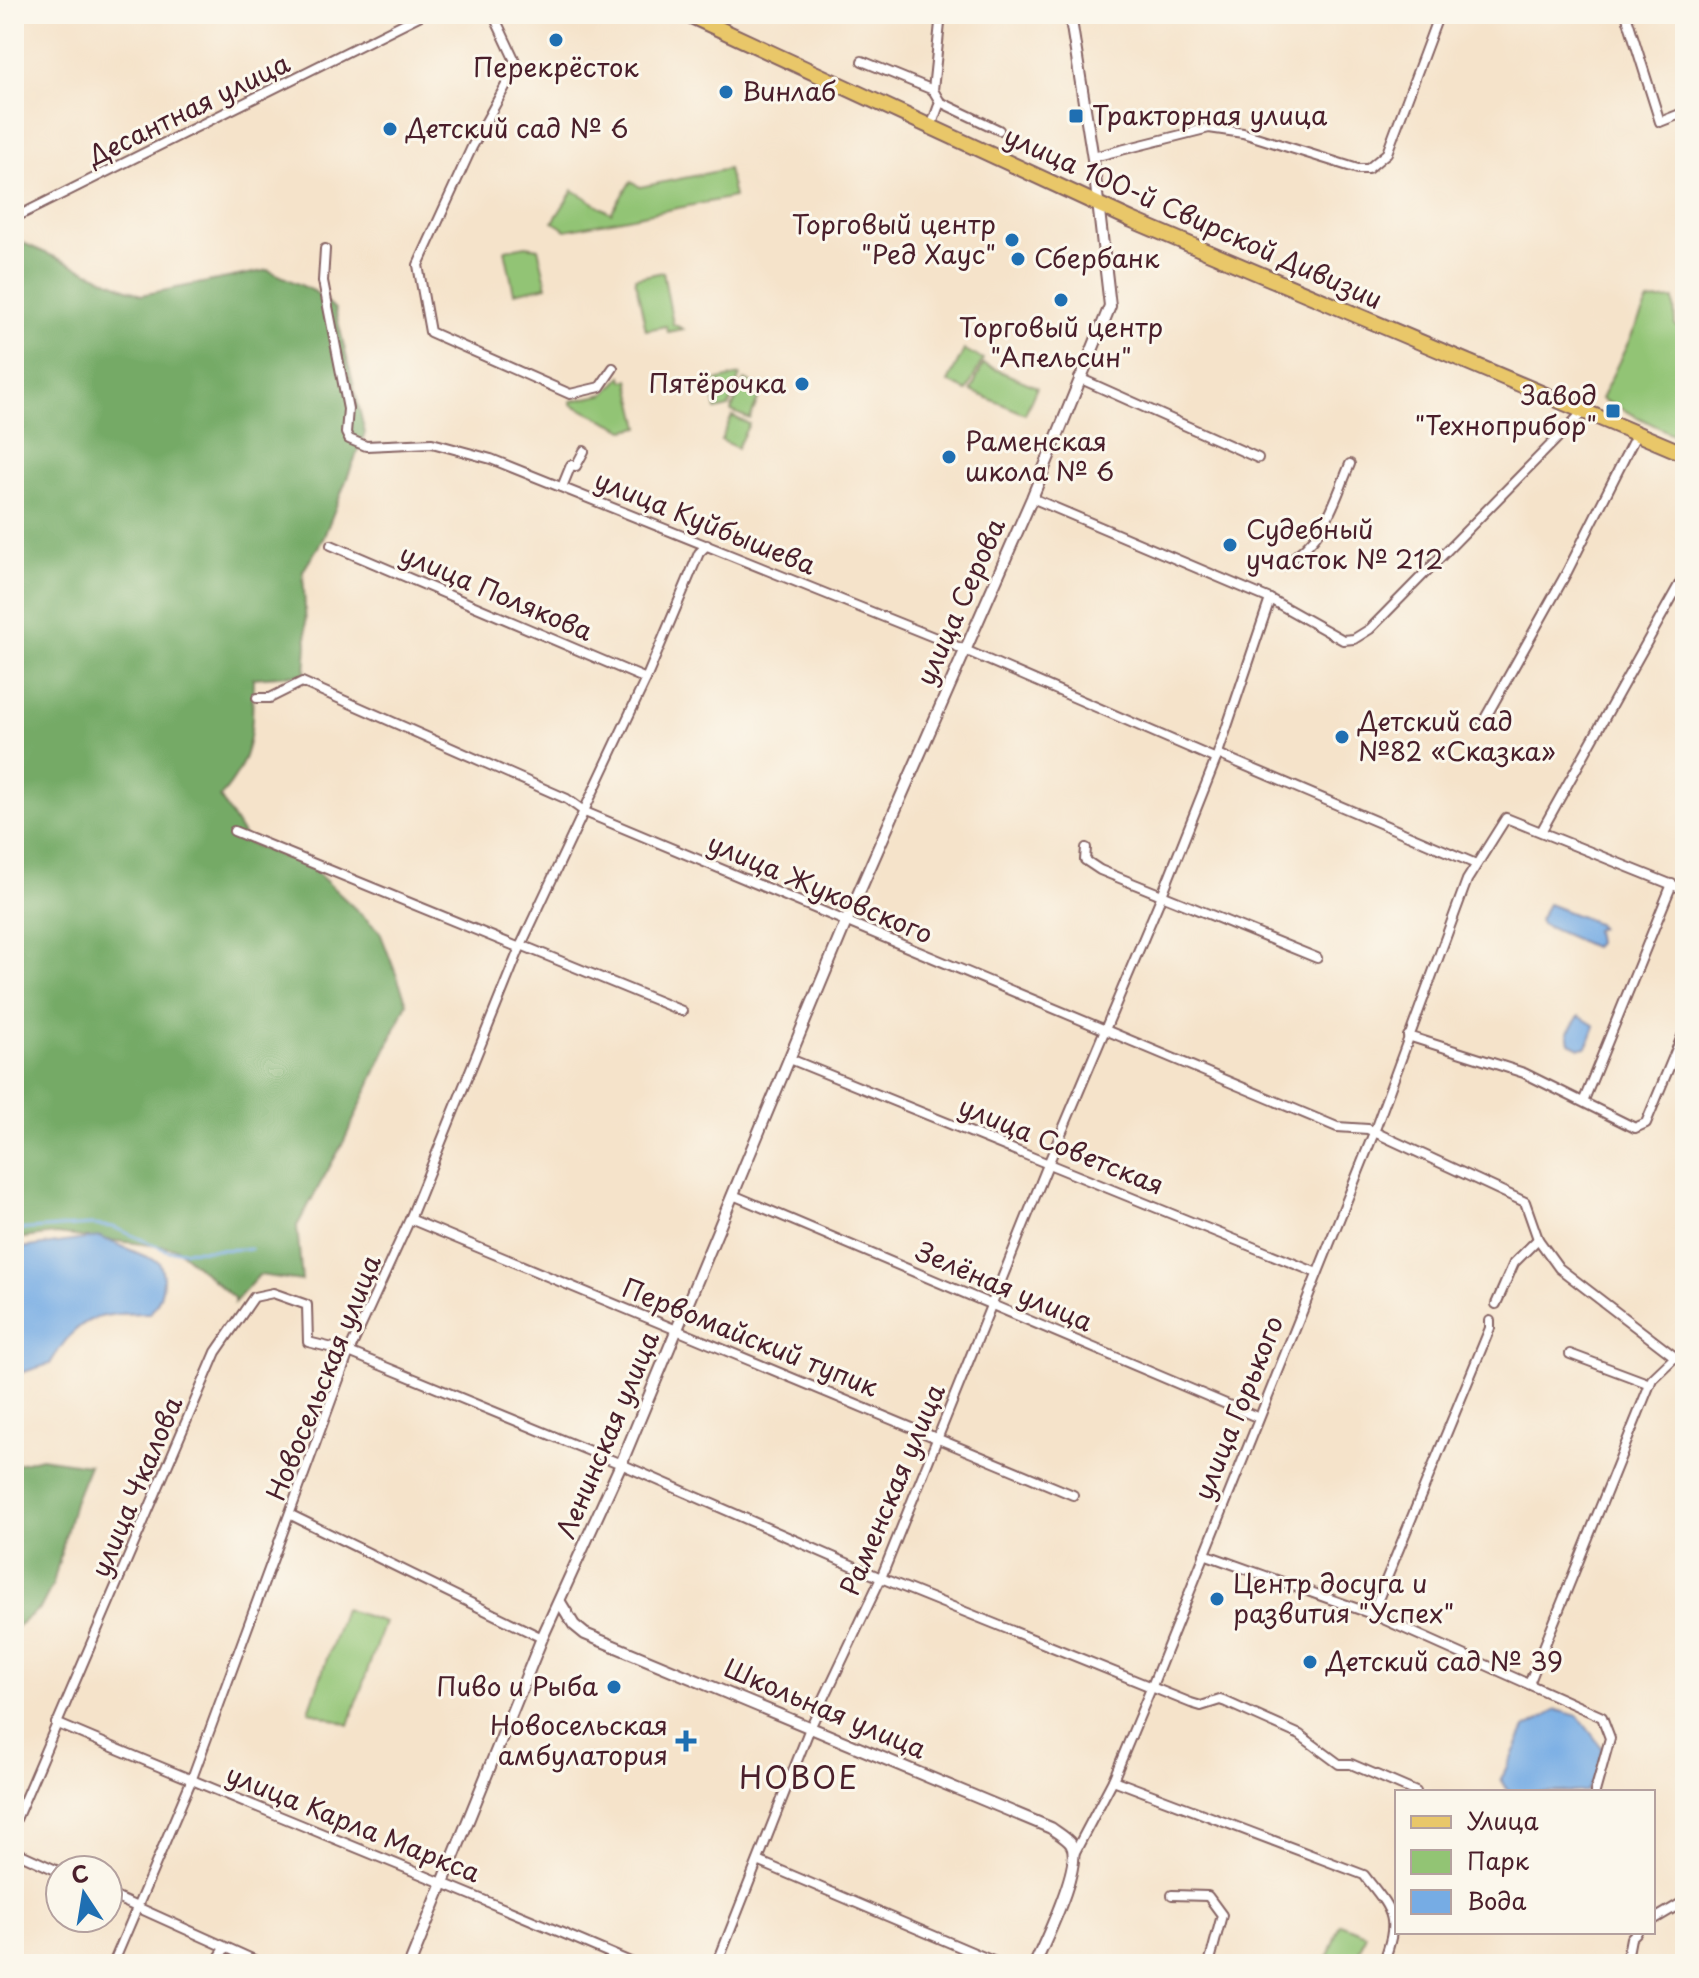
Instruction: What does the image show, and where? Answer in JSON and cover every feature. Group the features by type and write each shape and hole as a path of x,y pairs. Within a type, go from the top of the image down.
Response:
{"main road":[{"name":"улица 100-й Свирской Дивизии","path":"687,14 1099,205 1685,454"}],"street":[{"name":"Десантная улица","path":"14,218 423,14"},
{"path":"493,14 517,65 472,147 418,265 430,332 570,394 600,387 613,368"},
{"path":"940,14 933,90 940,102 999,130"},
{"name":"улица Серова","path":"846,922 963,649 1032,498 1110,306 1093,157 1070,14"},
{"path":"1093,157 1209,128 1243,133 1358,169 1368,169 1383,160 1439,14"},
{"path":"1626,14 1660,122 1685,112"},
{"path":"862,61 933,90"},
{"path":"931,128 940,102"},
{"name":"улица Куйбышева","path":"325,249 323,281 348,409 346,433 349,439 366,446 432,443 491,459 963,649 1217,756"},
{"path":"1079,378 1258,458"},
{"path":"1032,498 1270,599 1343,640 1354,639 1370,629 1583,412"},
{"path":"1483,722 1567,572 1636,435"},
{"path":"562,487 571,465 576,466 584,451"},
{"path":"1282,566 1310,548 1324,528 1350,464"},
{"name":"улица Полякова","path":"331,545 646,679"},
{"name":"Новосельская улица","path":"113,1964 191,1781 349,1352 410,1219 521,947 646,679 699,553 707,545"},
{"path":"1685,574 1542,830 1685,890"},
{"name":"Раменская улица","path":"717,1964 810,1728 881,1578 1049,1162 1162,895 1217,756 1270,599"},
{"name":"улица Жуковского","path":"257,698 270,698 302,682 567,799 585,812 846,922 1337,1127 1368,1129 1373,1135 1525,1202 1538,1239 1559,1268 1680,1357"},
{"path":"1217,756 1476,864"},
{"name":"улица Горького","path":"1035,1964 1067,1885 1074,1854 1113,1780 1373,1135 1408,1036 1476,864 1506,818 1542,830"},
{"path":"234,831 682,1011"},
{"path":"1086,848 1085,860 1100,870 1317,958"},
{"path":"1584,1100 1672,884"},
{"name":"Ленинская улица","path":"410,1964 542,1638 621,1464 846,922"},
{"path":"1408,1036 1524,1073 1584,1100 1635,1128 1646,1123 1685,1029"},
{"name":"улица Советская","path":"790,1059 1317,1273"},
{"name":"Зелёная улица","path":"733,1195 1259,1418"},
{"name":"Первомайский тупик","path":"410,1219 1073,1495"},
{"path":"1496,1304 1514,1263 1538,1239"},
{"name":"улица Чкалова","path":"14,1824 216,1352 254,1297 273,1293 307,1305 308,1342 349,1352"},
{"path":"1372,1614 1490,1328 1490,1321"},
{"path":"349,1352 621,1464 881,1578 1201,1706 1220,1700 1226,1702 1300,1735 1339,1764 1351,1764 1411,1790"},
{"path":"1570,1354 1650,1384"},
{"path":"1529,1684 1650,1384 1680,1357"},
{"path":"291,1515 542,1638"},
{"path":"1204,1554 1372,1614 1593,1711 1607,1725 1610,1738 1596,1790"},
{"name":"Школьная улица","path":"560,1602 574,1625 585,1634 1051,1828 1071,1843 1074,1854"},
{"name":"улица Карла Маркса","path":"56,1723 191,1781 443,1880 635,1964"},
{"path":"1113,1780 1364,1875 1388,1904 1394,1920 1393,1934 1383,1964"},
{"path":"14,1851 44,1865"},
{"path":"758,1861 1000,1964"},
{"path":"1172,1895 1208,1896 1222,1915 1209,1964"},
{"path":"124,1901 263,1964"},
{"path":"1655,1919 1681,1903 1685,1914"},
{"path":"1626,1962 1631,1938 1635,1934"},
{"path":"215,1964 225,1948"}],"green space":[{"path":"728,169 734,197 566,230 553,222 573,190 611,213 631,181 640,187"},
{"path":"14,239 141,295 268,270 314,291 335,309 365,433 323,539 303,571 307,645 305,674 253,678 251,727 246,755 220,797 248,843 313,869 380,932 407,1003 344,1141 297,1226 302,1281 259,1275 234,1303 234,1298 176,1248 56,1234 14,1239"},
{"path":"526,246 538,248 547,286 514,293 505,250"},
{"path":"663,272 673,324 683,329 668,332 666,326 646,330 635,278"},
{"path":"1674,299 1675,325 1685,332 1685,424 1678,437 1601,399 1648,301"},
{"path":"964,350 983,359 967,391 948,382"},
{"path":"983,364 1037,387 1025,414 971,391"},
{"path":"740,375 729,407 716,410 711,382"},
{"path":"622,376 623,381 629,380 640,427 625,430 571,404 571,401 605,394"},
{"path":"744,380 763,387 750,419 731,411"},
{"path":"732,416 749,424 737,448 721,440"},
{"path":"41,1458 89,1465 74,1502 53,1584 41,1607 14,1629 14,1465"},
{"path":"344,1609 384,1622 349,1725 309,1711"},
{"path":"1340,1924 1366,1934 1354,1964 1325,1964"}],"water":[{"path":"1548,904 1597,923 1600,928 1595,930 1597,943 1593,947 1541,924 1539,920"},
{"path":"1579,1016 1595,1026 1587,1047 1580,1048 1570,1043 1568,1032"},
{"path":"100,1237 159,1262 163,1282 154,1308 150,1313 115,1314 90,1320 70,1335 50,1364 14,1375 14,1249"},
{"path":"1557,1710 1578,1716 1603,1749 1596,1776 1586,1790 1508,1790 1501,1779 1525,1728"}],"waterway":[{"path":"14,1230 92,1225 113,1227 168,1251 251,1249"}],"place":[{"name":"Перекрёсток","path":"556,40"},
{"name":"Винлаб","path":"726,92"},
{"name":"Тракторная улица","path":"1076,116"},
{"name":"Детский сад № 6","path":"390,129"},
{"name":"Торговый центр \"Ред Хаус\"","path":"1012,240"},
{"name":"Сбербанк","path":"1018,259"},
{"name":"Торговый центр \"Апельсин\"","path":"1061,300"},
{"name":"Пятёрочка","path":"802,384"},
{"name":"Завод \"Техноприбор\"","path":"1613,411"},
{"name":"Раменская школа № 6","path":"949,457"},
{"name":"Судебный участок № 212","path":"1230,545"},
{"name":"Детский сад №82 «Сказка»","path":"1342,737"},
{"name":"Центр досуга и развития \"Успех\"","path":"1217,1599"},
{"name":"Детский сад № 39","path":"1310,1662"},
{"name":"Пиво и Рыба","path":"614,1687"},
{"name":"Новосельская амбулатория","path":"686,1741"}],"district":[{"name":"НОВОЕ","path":"799,1779"}]}
